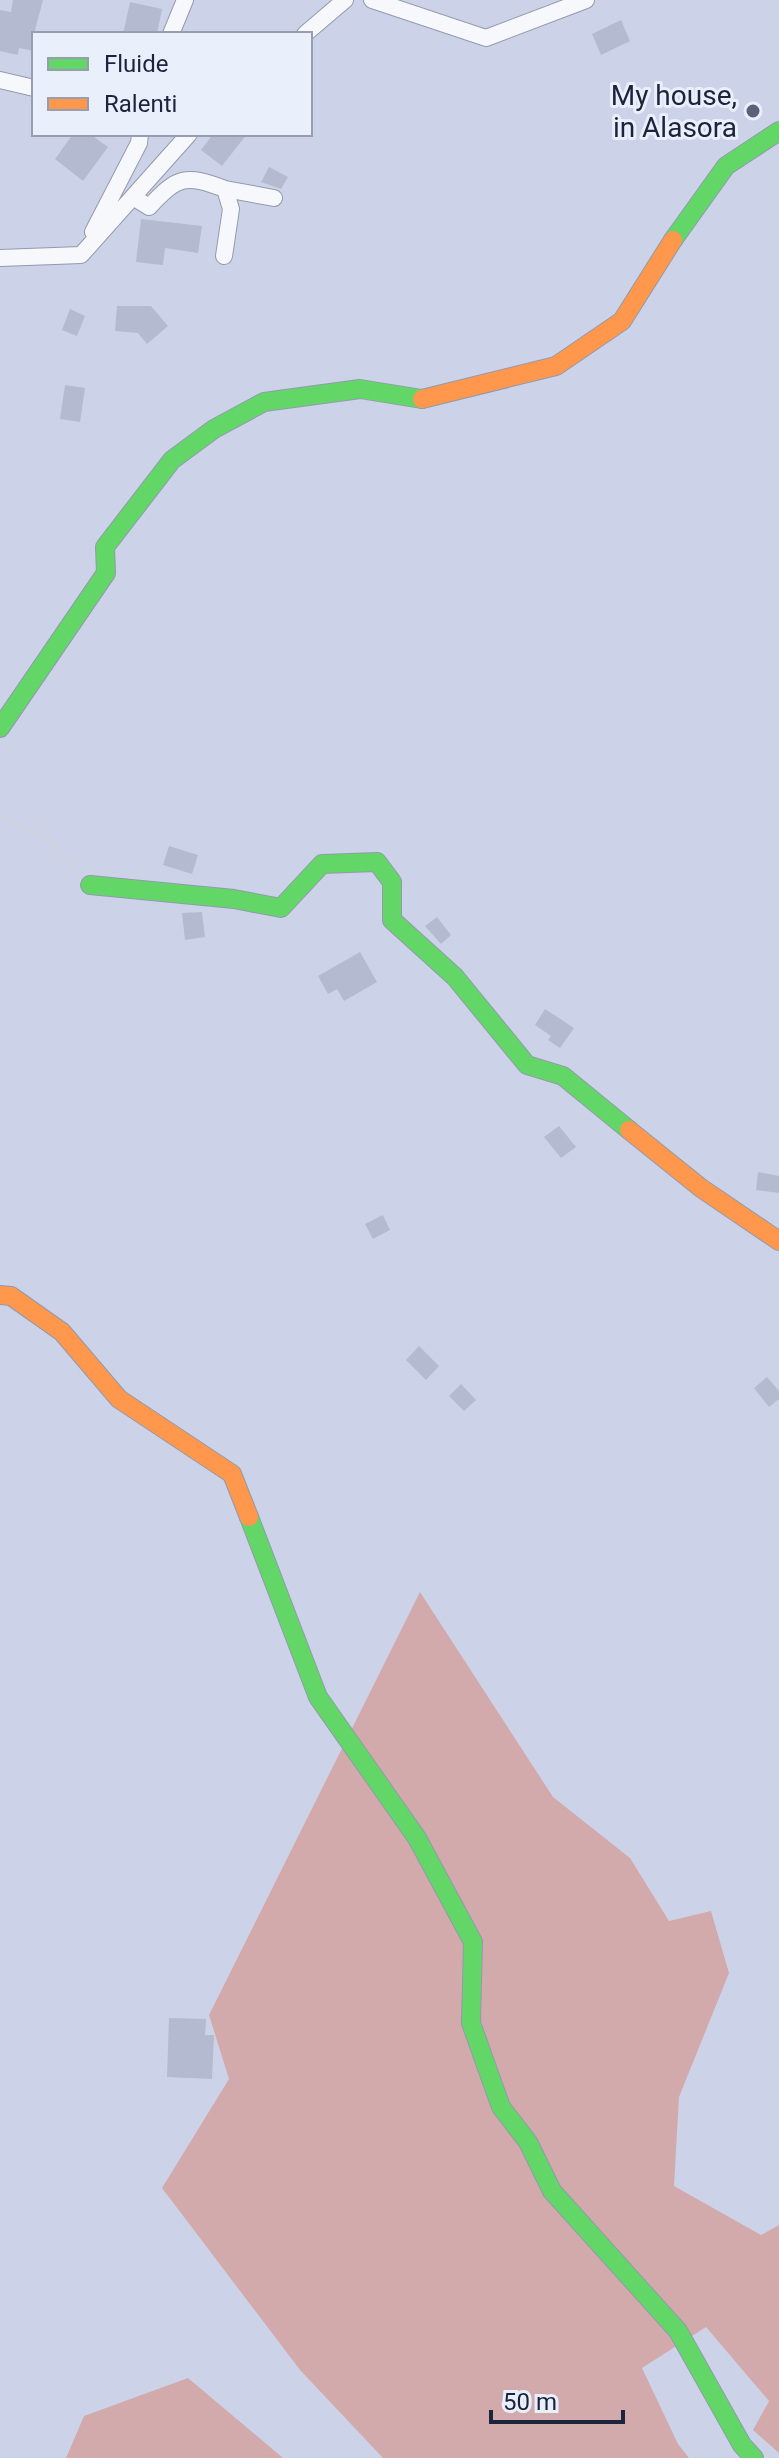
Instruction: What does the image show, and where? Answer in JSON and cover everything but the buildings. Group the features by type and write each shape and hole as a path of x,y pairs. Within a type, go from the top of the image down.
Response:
{"street":[{"path":"172,32 185,0"},
{"path":"307,32 345,0"},
{"path":"372,0 486,38 586,0"},
{"path":"0,80 32,88"},
{"path":"0,728 106,573 105,547 172,460 214,429 264,402 360,389 421,399 556,366 622,321 660,258 726,166 779,131"},
{"path":"81,255 139,143 140,136"},
{"path":"0,258 81,255 187,136"},
{"path":"133,197 149,207 172,183 194,178 225,189 274,198"},
{"path":"224,256 231,209 225,189"},
{"path":"90,885 128,894 175,898 241,897 281,908 322,864 377,862 392,882 392,920 455,977 527,1065 563,1076 713,1197 779,1241"},
{"path":"0,1295 11,1296 62,1332 119,1399 232,1474 318,1697 417,1838 473,1942 471,2023 501,2107 528,2142 552,2191 678,2331 742,2445 754,2458"}],"path":[{"path":"0,816 48,838 90,885"}],"shaded area":[{"path":"420,1592 553,1797 630,1858 669,1921 711,1911 729,1973 679,2097 674,2186 761,2235 779,2225 779,2453 753,2430 769,2401 706,2327 642,2368 678,2444 689,2458 383,2458 300,2370 162,2188 229,2079 209,2015"},
{"path":"188,2378 283,2458 66,2458 84,2416"}],"traffic: fast":[{"path":"673,240 726,166 779,131"},
{"path":"0,728 106,573 105,547 172,460 214,429 264,402 360,389 422,399"},
{"path":"90,885 234,899 281,908 322,864 377,862 392,882 392,920 455,977 527,1065 563,1076 629,1130"},
{"path":"249,1517 318,1697 417,1838 473,1942 471,2023 501,2107 528,2142 552,2191 678,2331 742,2445 754,2458"}],"traffic: slow":[{"path":"422,399 556,366 622,321 673,240"},
{"path":"629,1130 701,1188 779,1241"},
{"path":"0,1295 11,1296 62,1332 119,1399 232,1474 249,1517"}],"place":[{"name":"My house, in Alasora","path":"753,111"}]}
